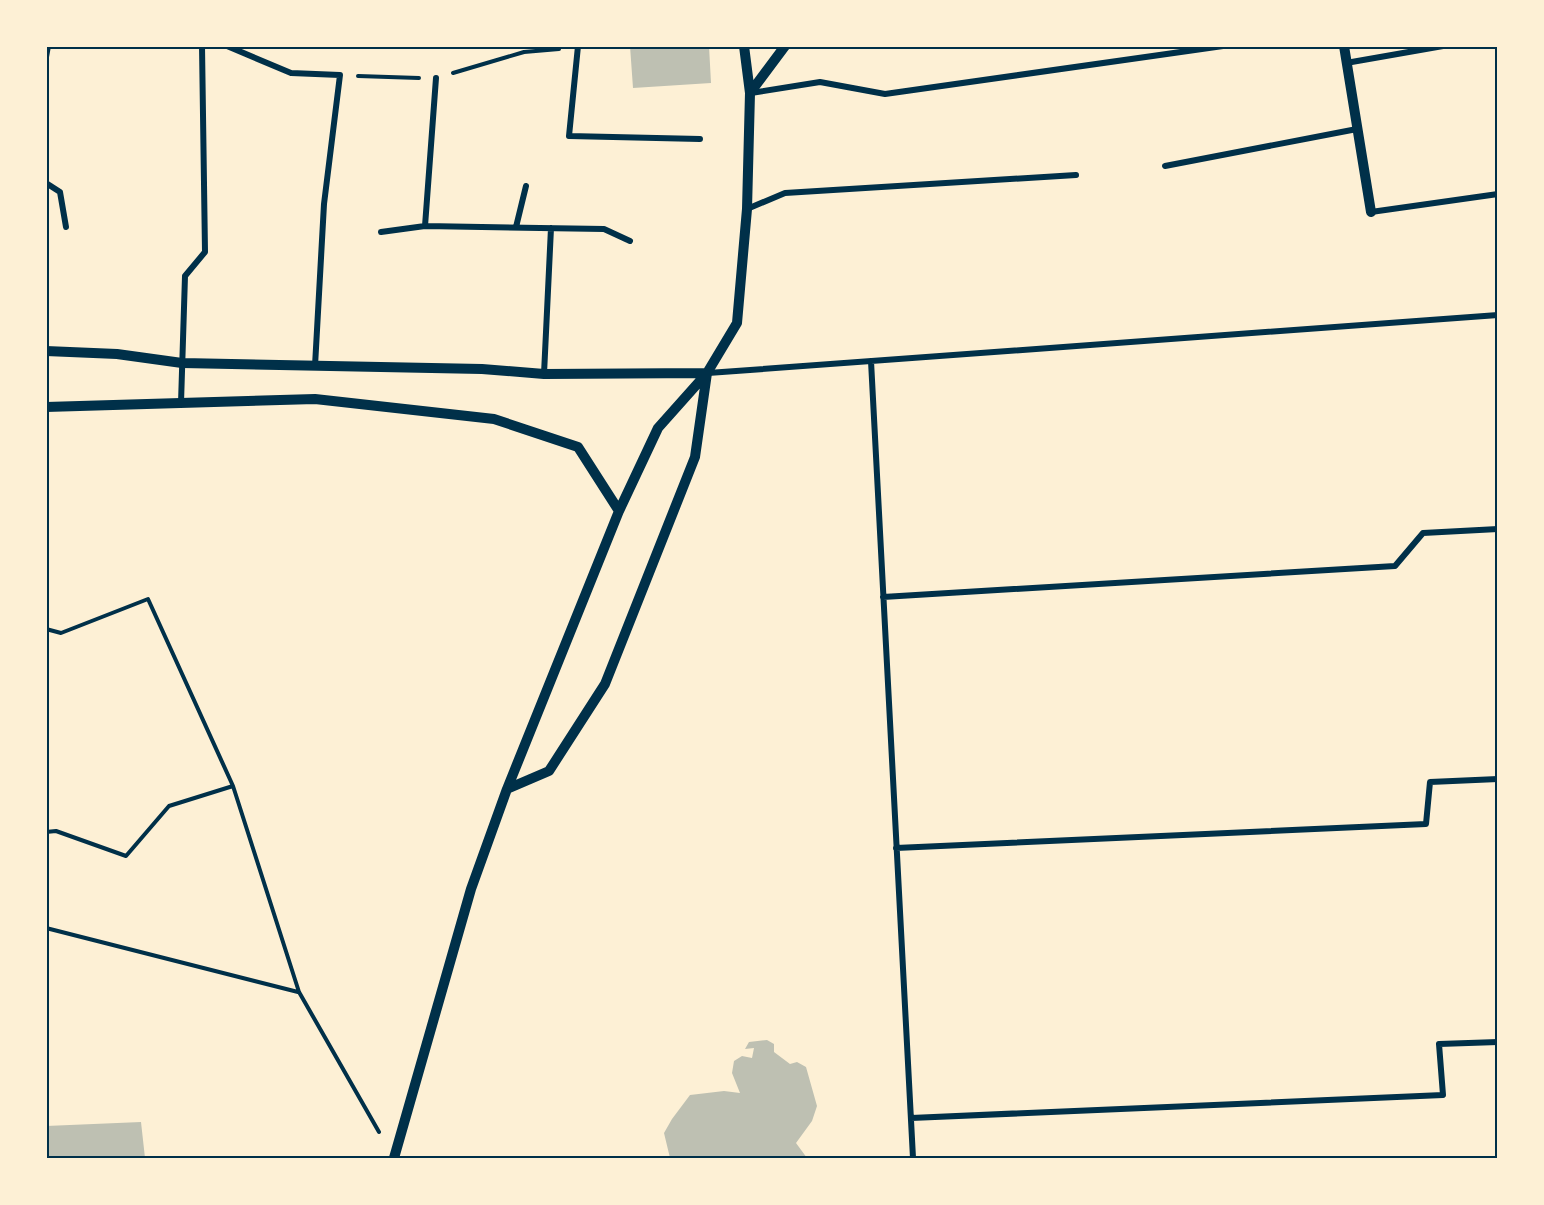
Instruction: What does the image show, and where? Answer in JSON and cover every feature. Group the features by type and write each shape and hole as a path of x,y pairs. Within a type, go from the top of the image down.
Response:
{"street":[{"path":"46,57 48,46"},
{"path":"181,403 184,276 205,252 202,46"},
{"path":"227,46 291,73 340,75 324,204 315,366"},
{"path":"394,1158 471,889 507,789 619,511 658,428 707,373 737,323 747,209 750,93 744,46"},
{"path":"750,93 785,46"},
{"path":"750,93 820,82 885,94 1223,46"},
{"path":"1344,46 1371,212 1497,194"},
{"path":"1346,63 1443,46"},
{"path":"578,47 569,136 700,139"},
{"path":"425,226 436,78"},
{"path":"1165,166 1357,129"},
{"path":"747,209 785,193 1077,175"},
{"path":"46,183 60,192 66,227"},
{"path":"516,227 526,186"},
{"path":"381,232 425,226 604,229 630,241"},
{"path":"544,374 551,228"},
{"path":"46,351 117,354 182,363 482,369 544,374 707,373 1497,315"},
{"path":"871,361 913,1158"},
{"path":"507,789 549,771 605,684 694,457 707,373"},
{"path":"46,406 315,399 494,419 578,447 619,511"},
{"path":"883,597 1395,566 1423,533 1497,529"},
{"path":"896,848 1426,824 1430,782 1497,779"},
{"path":"911,1118 1443,1095 1439,1044 1497,1042"}],"path":[{"path":"340,75 436,78 524,52 578,47"},
{"path":"46,629 61,633 148,599 233,786 299,992 394,1158"},
{"path":"46,832 56,831 126,856 169,806 233,786"},
{"path":"46,928 299,992"}],"building":[{"path":"630,46 709,46 711,83 633,88"},
{"path":"767,1040 774,1044 774,1052 790,1064 797,1062 806,1067 817,1106 812,1121 796,1143 807,1158 670,1158 664,1133 690,1095 724,1091 740,1093 732,1073 734,1061 742,1056 752,1058 754,1048 745,1049 749,1042"},
{"path":"141,1122 145,1158 46,1158 46,1126"}]}
